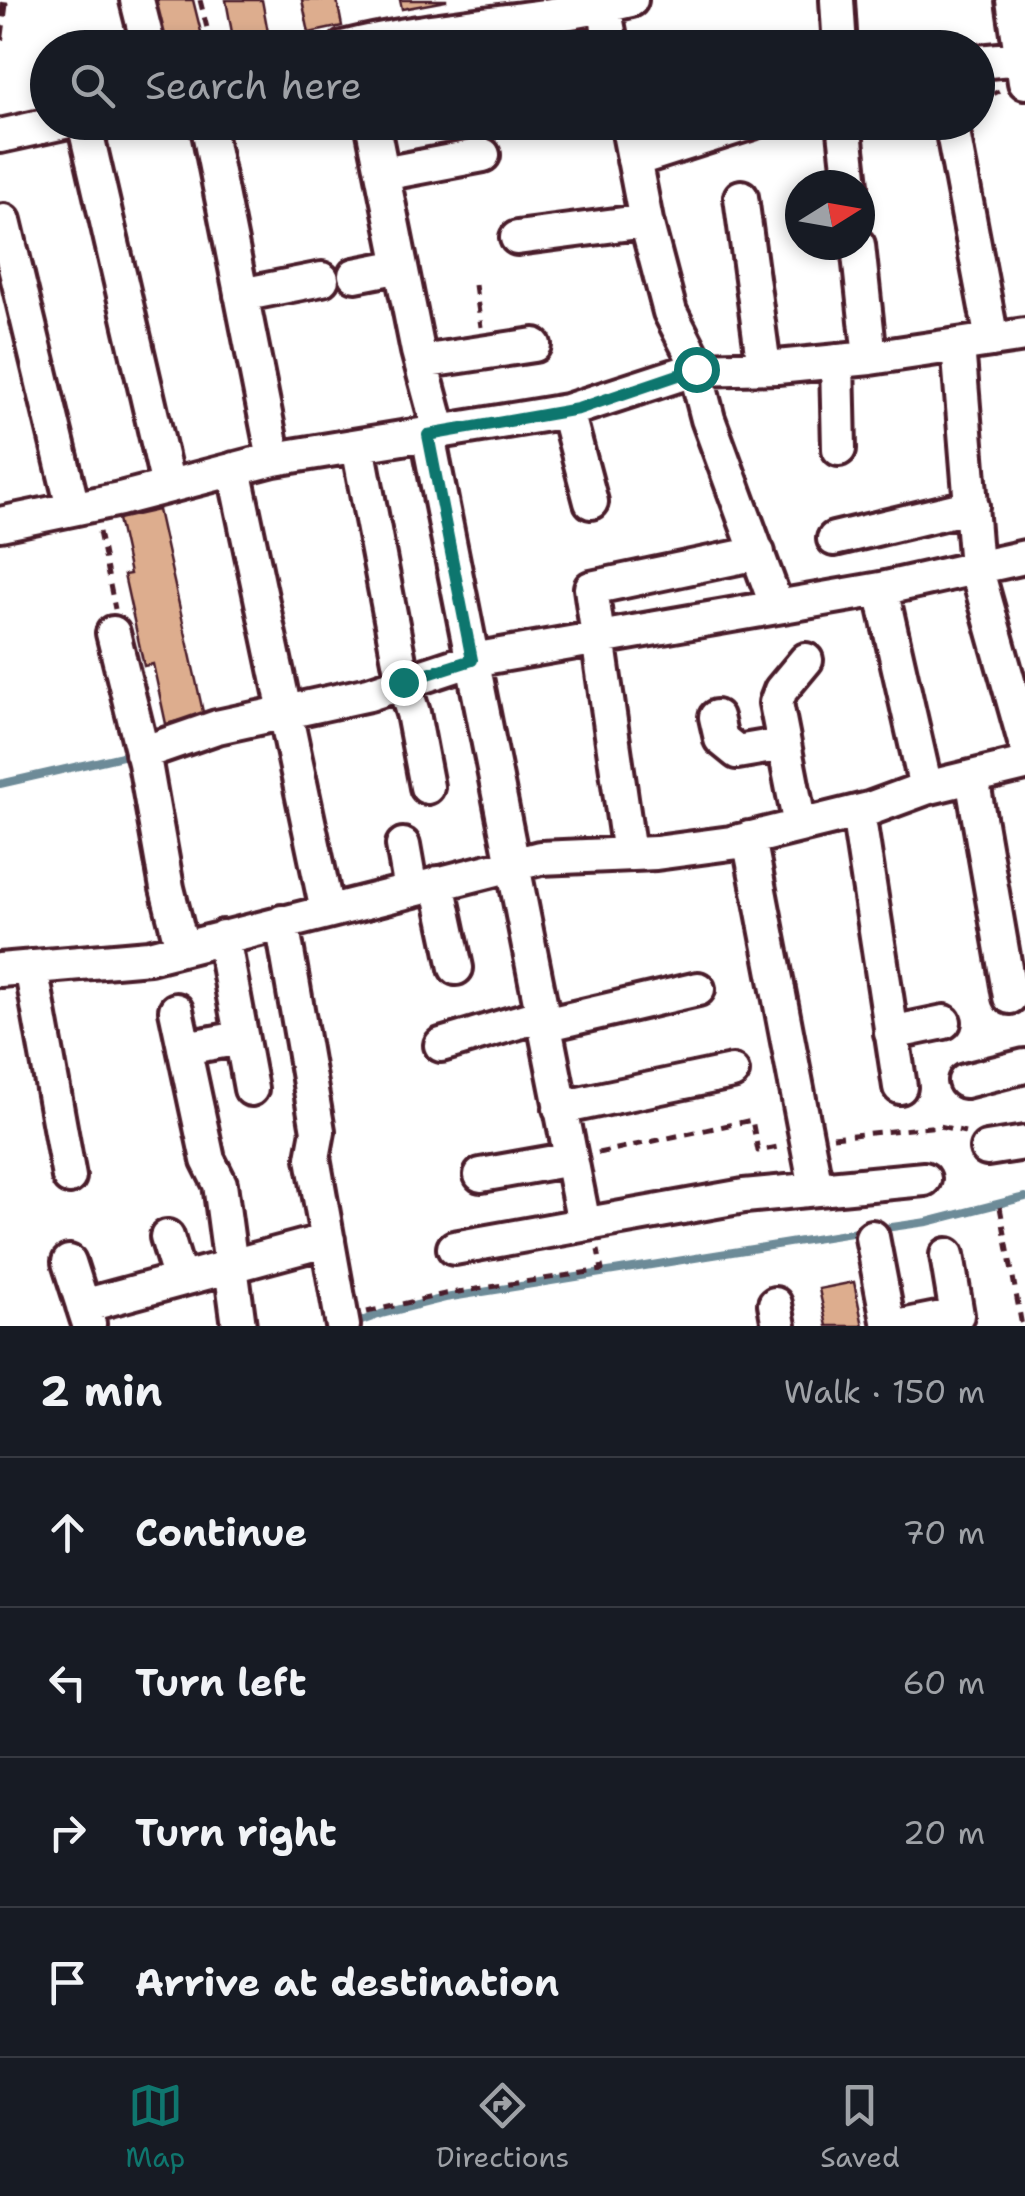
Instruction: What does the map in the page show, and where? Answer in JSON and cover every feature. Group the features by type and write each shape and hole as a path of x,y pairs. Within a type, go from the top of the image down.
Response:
{"street":[{"path":"137,0 144,30"},
{"path":"837,0 839,30"},
{"path":"995,65 1023,70 1013,0"},
{"path":"404,30 462,12 618,3 614,30"},
{"path":"0,136 30,129"},
{"path":"88,140 168,486"},
{"path":"211,140 274,459"},
{"path":"376,140 421,362 512,865 570,1158 588,1223"},
{"path":"630,140 670,312 696,369 708,418 777,607"},
{"path":"634,160 697,140"},
{"path":"845,140 849,170"},
{"path":"954,140 992,340"},
{"path":"384,174 484,155"},
{"path":"740,197 764,367"},
{"path":"4,221 83,506"},
{"path":"517,238 646,221"},
{"path":"860,260 870,358"},
{"path":"355,275 402,266"},
{"path":"241,295 322,279"},
{"path":"0,524 274,459 567,412 696,369 870,358 1025,335"},
{"path":"421,362 534,345"},
{"path":"958,345 976,567 1025,742"},
{"path":"837,361 839,449"},
{"path":"567,412 590,502"},
{"path":"358,446 427,787"},
{"path":"234,469 328,911"},
{"path":"834,539 972,506"},
{"path":"629,854 591,588 758,554"},
{"path":"142,752 217,727 370,694 472,660 881,589 1025,558"},
{"path":"881,589 926,788"},
{"path":"112,633 142,752 182,948"},
{"path":"800,826 776,703 806,660"},
{"path":"716,716 721,739 736,752 784,744"},
{"path":"70,1177 16,969 149,957 540,858 656,853 749,838 858,812 926,788 1025,764"},
{"path":"972,777 1010,997"},
{"path":"858,812 900,1088"},
{"path":"749,838 816,1188"},
{"path":"403,846 425,887 456,968"},
{"path":"282,922 318,1131 312,1158 343,1324"},
{"path":"222,938 251,1089"},
{"path":"441,1045 698,989"},
{"path":"176,1010 208,1160 220,1184 239,1326"},
{"path":"891,1033 944,1022"},
{"path":"184,1048 241,1038"},
{"path":"965,1081 1025,1066"},
{"path":"560,1108 732,1072"},
{"path":"987,1149 1025,1143"},
{"path":"481,1175 570,1158"},
{"path":"454,1248 744,1196 924,1181"},
{"path":"167,1237 180,1280"},
{"path":"872,1238 889,1326"},
{"path":"69,1262 87,1316 180,1280 328,1240"},
{"path":"902,1326 956,1315 956,1265"}],"path":[{"path":"200,0 208,30"},
{"path":"475,286 486,352"},
{"path":"83,506 114,596 112,633"},
{"path":"1000,1207 1022,1326"},
{"path":"343,1324 405,1302 602,1270 588,1223"}],"building":[{"path":"152,0 193,0 200,30 159,30"},
{"path":"226,0 262,0 268,30 232,30"},
{"path":"302,0 337,0 342,26 308,30"},
{"path":"400,0 446,0 446,1 402,9"},
{"path":"158,510 205,721 188,725 186,719 166,724 153,664 144,666 124,575 130,574 118,519"},
{"path":"854,1282 863,1326 827,1326 819,1289"}],"waterway":[{"path":"0,784 131,754"},
{"path":"878,1229 927,1222 1025,1197"},
{"path":"353,1324 445,1298 864,1231"}],"railway":[{"path":"0,40 5,0"}],"route":[{"path":"403,682 472,660 428,435 578,409 696,369"}]}
